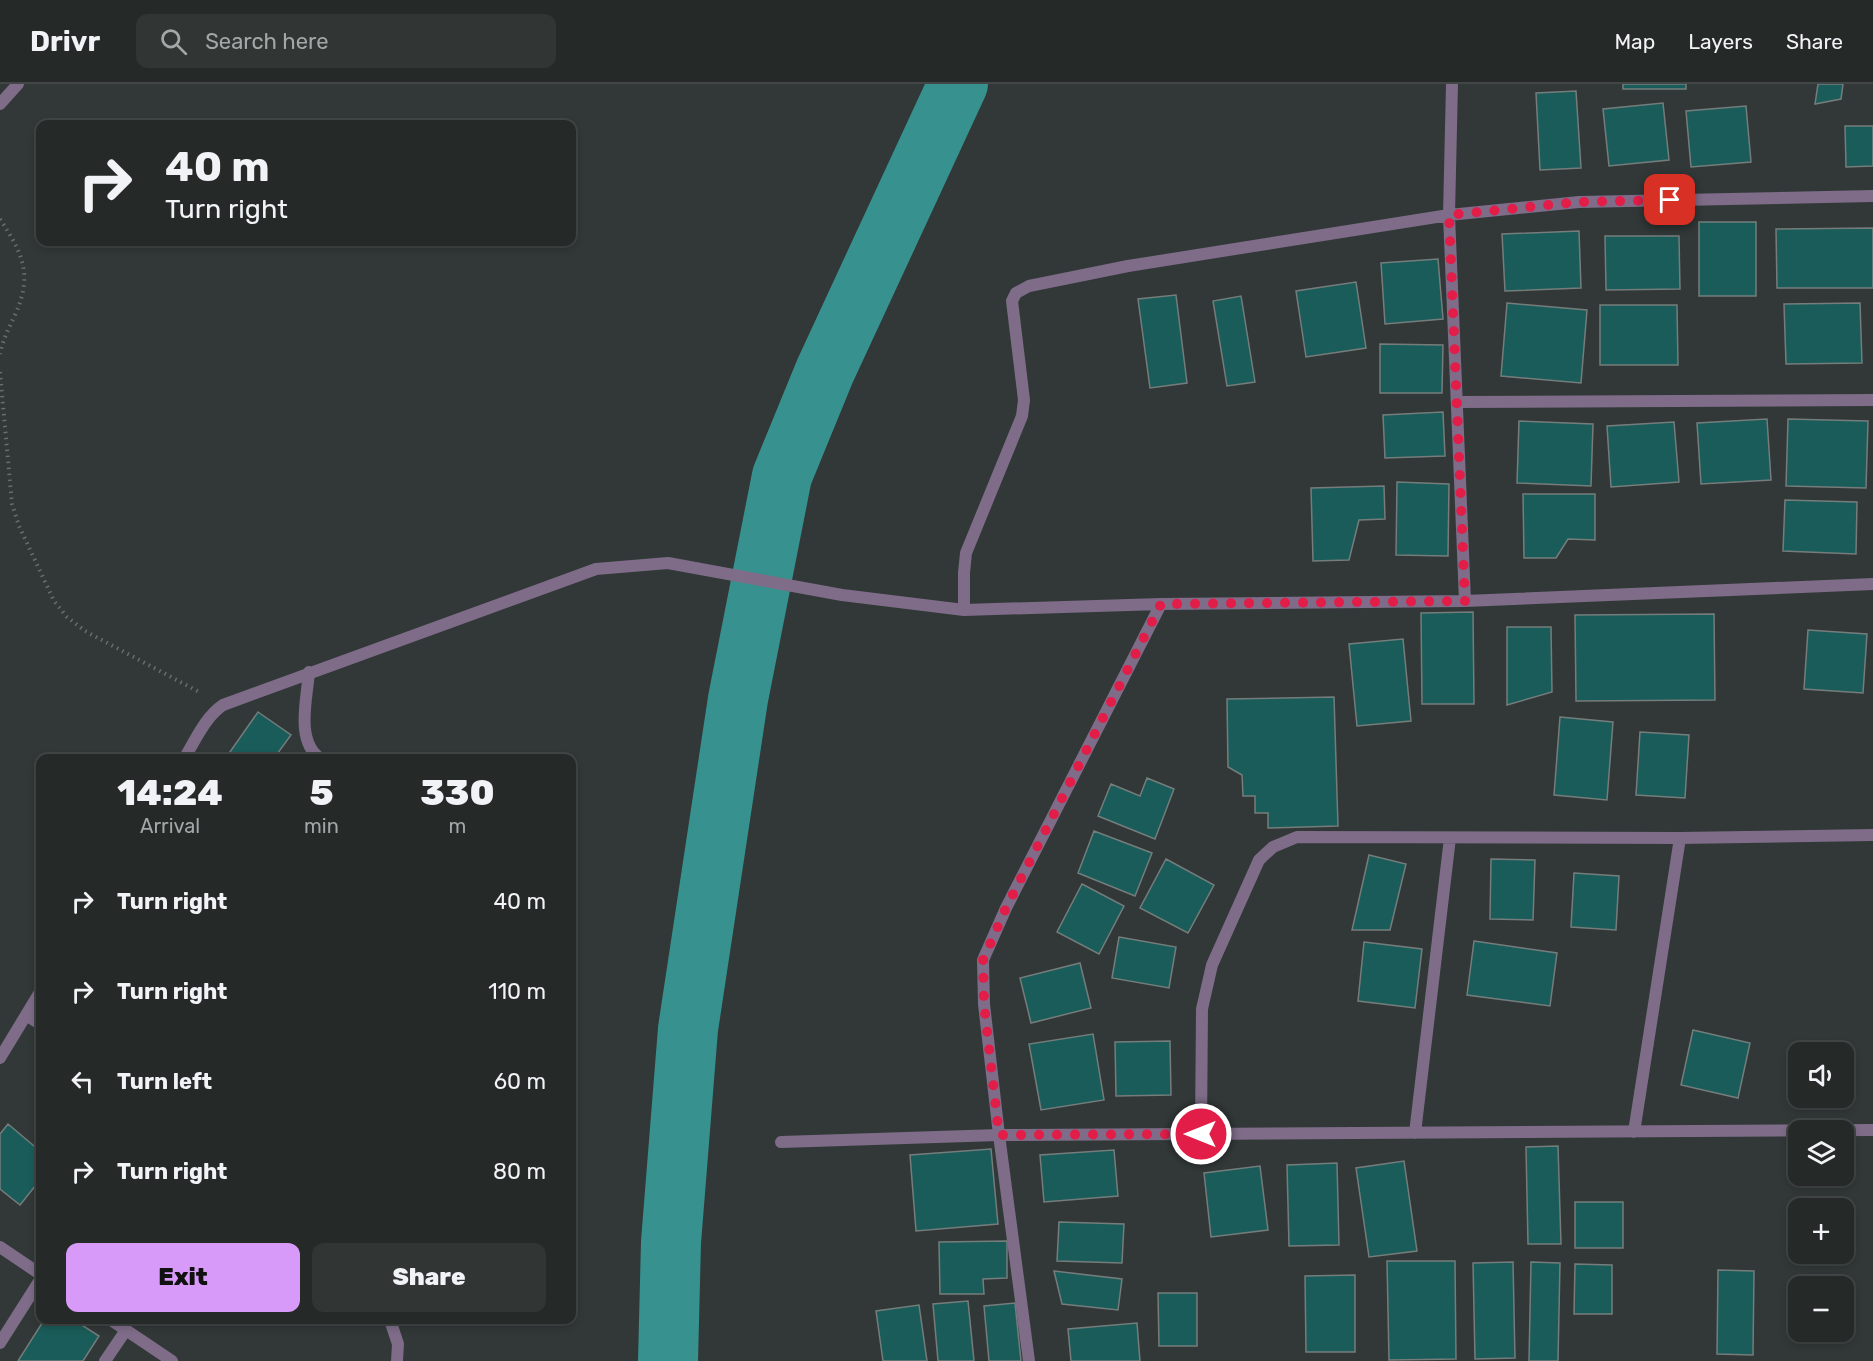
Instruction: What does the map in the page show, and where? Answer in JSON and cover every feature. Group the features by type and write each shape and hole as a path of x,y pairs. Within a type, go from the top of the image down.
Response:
{"street":[{"path":"0,104 18,84"},
{"path":"1452,84 1449,215 1465,601"},
{"path":"964,610 966,553 1022,416 1024,400 1012,301 1016,293 1029,286 1128,266 1449,215 1579,202 1873,196"},
{"path":"1457,402 1873,400"},
{"path":"187,754 215,710 223,705 596,569 668,563 842,595 964,610 1161,604 1465,601 1873,584"},
{"path":"1029,1361 999,1135 984,1004 983,960 1006,908 1161,604"},
{"path":"309,672 304,735 308,747 316,754"},
{"path":"1201,1134 1202,1009 1212,965 1259,860 1273,847 1297,837 1680,838 1873,835"},
{"path":"1415,1133 1449,838"},
{"path":"1634,1132 1680,838"},
{"path":"0,1058 36,999"},
{"path":"26,1015 36,1021"},
{"path":"781,1142 999,1135 1873,1130"},
{"path":"0,1247 36,1271"},
{"path":"0,1343 36,1286"},
{"path":"117,1324 172,1361"},
{"path":"391,1324 398,1344 397,1361"},
{"path":"105,1361 126,1330"}],"path":[{"path":"0,219 24,262 25,279 23,295 4,335 0,354"},
{"path":"0,372 12,504 19,526 54,601 67,617 85,631 223,705"}],"building":[{"path":"1623,84 1686,84 1686,89 1623,89"},
{"path":"1818,84 1843,84 1841,99 1815,104"},
{"path":"1576,91 1581,168 1540,170 1536,93"},
{"path":"1663,103 1669,160 1609,166 1603,109"},
{"path":"1746,106 1751,162 1691,167 1686,111"},
{"path":"1845,126 1873,126 1873,166 1846,167"},
{"path":"1699,222 1756,222 1756,296 1699,296"},
{"path":"1873,228 1873,288 1777,288 1776,229"},
{"path":"1579,231 1581,288 1505,291 1502,234"},
{"path":"1605,236 1679,236 1680,289 1606,290"},
{"path":"1438,259 1443,319 1385,324 1381,263"},
{"path":"1356,282 1366,348 1306,357 1296,291"},
{"path":"1176,295 1187,383 1150,388 1138,299"},
{"path":"1241,296 1255,382 1227,386 1213,301"},
{"path":"1507,303 1587,310 1581,383 1501,376"},
{"path":"1860,303 1862,363 1786,364 1784,304"},
{"path":"1600,305 1677,305 1678,365 1600,365"},
{"path":"1380,344 1443,345 1442,393 1380,393"},
{"path":"1443,412 1445,456 1385,458 1383,415"},
{"path":"1767,419 1771,480 1701,484 1697,423"},
{"path":"1788,419 1868,421 1866,488 1786,486"},
{"path":"1519,421 1593,424 1591,486 1517,483"},
{"path":"1674,422 1679,482 1611,487 1607,426"},
{"path":"1397,482 1449,484 1448,556 1396,555"},
{"path":"1384,486 1385,519 1359,520 1349,560 1313,561 1311,488"},
{"path":"1523,494 1595,494 1595,540 1568,539 1556,558 1524,558"},
{"path":"1785,500 1857,502 1856,554 1783,551"},
{"path":"1473,612 1474,704 1422,704 1421,613"},
{"path":"1714,614 1715,700 1576,701 1575,615"},
{"path":"1507,627 1551,627 1552,692 1507,705"},
{"path":"1808,630 1867,634 1863,693 1804,689"},
{"path":"1403,639 1411,721 1357,726 1349,644"},
{"path":"1334,697 1338,826 1268,828 1268,813 1255,813 1255,796 1243,796 1242,775 1228,767 1227,699"},
{"path":"258,712 291,735 277,754 229,754"},
{"path":"1560,717 1613,722 1607,800 1554,795"},
{"path":"1640,732 1689,735 1685,798 1636,795"},
{"path":"1147,778 1174,789 1155,839 1098,816 1111,784 1140,796"},
{"path":"1094,831 1152,853 1135,896 1078,873"},
{"path":"1369,855 1406,864 1390,930 1352,930"},
{"path":"1166,859 1214,885 1188,933 1140,908"},
{"path":"1491,859 1535,860 1533,920 1490,919"},
{"path":"1574,873 1619,876 1616,930 1571,927"},
{"path":"1082,884 1124,906 1099,954 1057,932"},
{"path":"1119,937 1176,947 1169,988 1112,978"},
{"path":"1474,941 1557,953 1550,1006 1467,995"},
{"path":"1364,942 1422,949 1415,1008 1358,1001"},
{"path":"1080,963 1091,1008 1031,1023 1020,978"},
{"path":"1693,1030 1750,1043 1738,1098 1681,1085"},
{"path":"1093,1034 1104,1100 1041,1110 1029,1044"},
{"path":"1170,1041 1171,1095 1116,1096 1115,1042"},
{"path":"8,1124 36,1148 36,1185 20,1205 0,1189 0,1134"},
{"path":"1558,1146 1561,1244 1528,1244 1526,1147"},
{"path":"991,1149 998,1224 916,1231 910,1155"},
{"path":"1114,1150 1118,1196 1044,1202 1040,1155"},
{"path":"1404,1161 1417,1251 1369,1257 1356,1168"},
{"path":"1337,1163 1339,1245 1289,1246 1287,1165"},
{"path":"1260,1166 1268,1230 1211,1237 1204,1173"},
{"path":"1575,1202 1623,1202 1623,1248 1575,1248"},
{"path":"1059,1222 1124,1224 1122,1263 1057,1261"},
{"path":"1007,1241 1007,1278 983,1279 984,1294 940,1294 939,1242"},
{"path":"1387,1261 1455,1261 1456,1359 1389,1360"},
{"path":"1513,1262 1515,1358 1475,1359 1473,1263"},
{"path":"1531,1262 1560,1263 1558,1361 1529,1361"},
{"path":"1575,1264 1612,1265 1612,1314 1574,1314"},
{"path":"1718,1270 1754,1271 1753,1355 1717,1354"},
{"path":"1054,1271 1122,1279 1118,1310 1062,1304"},
{"path":"1355,1275 1355,1352 1306,1352 1305,1276"},
{"path":"1158,1293 1197,1293 1197,1346 1159,1346"},
{"path":"968,1301 974,1361 938,1361 933,1304"},
{"path":"1015,1303 1021,1361 989,1361 984,1306"},
{"path":"919,1305 927,1361 883,1361 876,1311"},
{"path":"1137,1323 1140,1361 1071,1361 1068,1329"},
{"path":"41,1324 80,1324 99,1336 83,1361 18,1361"}],"waterway":[{"path":"668,1361 671,1242 688,1029 738,699 782,476 825,371 958,84"}],"route":[{"path":"1201,1134 999,1135 984,1004 983,960 1006,908 1161,604 1465,601 1449,215 1579,202 1670,200"}]}
